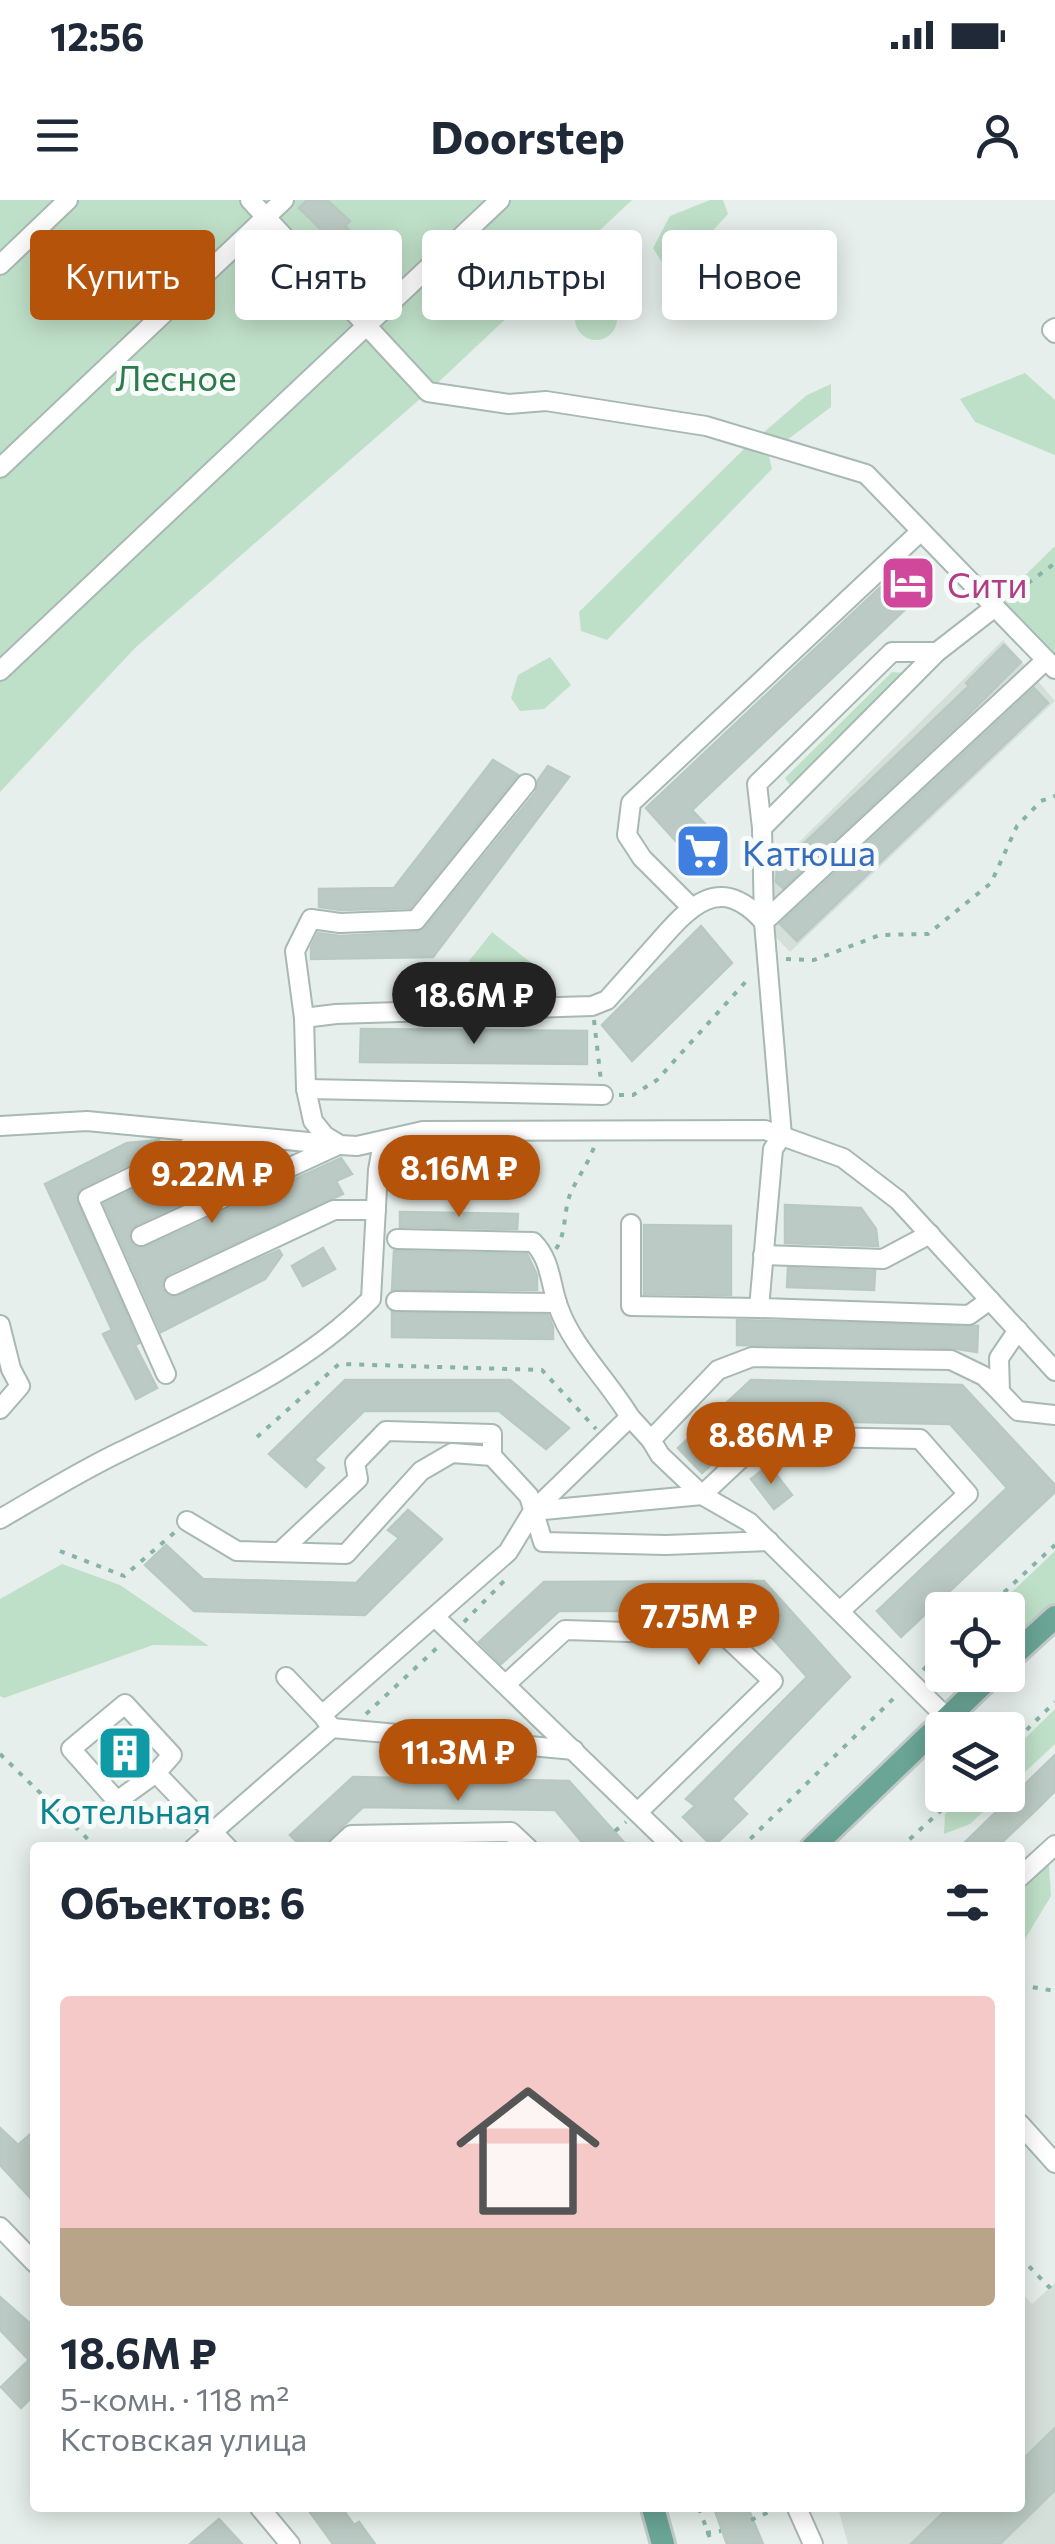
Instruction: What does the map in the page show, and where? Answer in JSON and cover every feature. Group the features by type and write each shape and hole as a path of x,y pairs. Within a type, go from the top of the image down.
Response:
{"main road":[{"path":"1025,1644 1055,1617"},
{"path":"951,1712 973,1692"},
{"path":"818,1842 925,1738"},
{"path":"654,2512 663,2544"}],"street":[{"path":"0,265 68,200"},
{"path":"250,200 428,392 509,404 546,401 706,426 866,474 1051,664 764,922"},
{"path":"0,468 284,200"},
{"path":"0,671 500,200"},
{"path":"690,906 642,858 627,835 631,802 921,530"},
{"path":"762,828 937,652 996,608"},
{"path":"759,1308 773,1150 782,1136 757,784 892,652 937,652"},
{"path":"340,1145 325,1136 313,1120 306,1089 304,1018 295,951 311,919 340,923 416,920 526,784"},
{"path":"304,1018 592,1006 607,1000 690,906 716,898 739,900 764,922"},
{"path":"306,1089 603,1095"},
{"path":"0,1126 87,1121 357,1146 422,1131 765,1130 843,1158 898,1200 1055,1372"},
{"path":"166,1374 88,1198 179,1154 206,1133"},
{"path":"0,1519 118,1452 250,1390 344,1327 371,1299 383,1142"},
{"path":"141,1236 340,1145"},
{"path":"174,1285 334,1210 376,1210"},
{"path":"631,1224 631,1306 969,1315 990,1300"},
{"path":"764,1255 883,1259 930,1234"},
{"path":"398,1238 533,1242 544,1254 568,1330 660,1455 702,1495 750,1522 941,1712"},
{"path":"396,1301 557,1303"},
{"path":"0,1324 11,1369 20,1386 0,1408"},
{"path":"1000,1392 1000,1358 1018,1330"},
{"path":"651,1440 718,1370 752,1357 951,1360 984,1376 1018,1410 1055,1415"},
{"path":"201,1842 335,1724 436,1618 508,1552 533,1511 630,1417"},
{"path":"280,1552 358,1479 355,1462 386,1431 492,1434 492,1456 529,1496 542,1542 666,1545 769,1541"},
{"path":"533,1511 702,1495 764,1436 920,1440 968,1494 840,1611"},
{"path":"187,1521 237,1551 346,1554 421,1471 452,1454 492,1456"},
{"path":"436,1618 668,1842"},
{"path":"506,1684 564,1630 724,1635 773,1681 638,1812"},
{"path":"286,1676 335,1724 575,1750"},
{"path":"124,1704 172,1756 156,1773 117,1801 71,1749 124,1704"},
{"path":"156,1773 222,1842"},
{"path":"344,1842 351,1834 511,1832 522,1842"},
{"path":"1025,1872 1055,1845"},
{"path":"1025,2130 1055,2163"},
{"path":"0,2227 30,2258"},
{"path":"263,2512 290,2544"},
{"path":"799,2512 812,2544"}],"path":[{"path":"996,608 1055,563"},
{"path":"592,1006 603,1095 633,1095 656,1080 767,958 814,960 880,934 928,934 991,884 1017,826 1041,801 1055,796"},
{"path":"546,1262 563,1239 565,1210 602,1130"},
{"path":"257,1437 339,1364 542,1370 606,1440"},
{"path":"60,1551 124,1576 187,1521"},
{"path":"1004,1592 1055,1544"},
{"path":"335,1724 452,1634 517,1568"},
{"path":"746,1842 925,1668"},
{"path":"1025,1731 1055,1702"},
{"path":"0,1754 91,1842"},
{"path":"907,1842 939,1812"},
{"path":"1025,1986 1055,1991"},
{"path":"1025,2262 1049,2287 1055,2281"},
{"path":"699,2512 712,2544"},
{"path":"751,2520 769,2512"},
{"path":"706,2533 720,2530"}],"shaded area":[{"path":"1003,640 1055,701 790,952 773,934 767,882 773,868"},
{"path":"1055,2283 1055,2544 848,2544 839,2512 1025,2512 1025,2296 1032,2304"}],"green space":[{"name":"Лесное","path":"0,200 632,200 600,230 422,230 422,320 504,320 428,392 135,648 0,792"},
{"path":"710,200 723,200 728,214 713,230 663,230 670,216"},
{"path":"662,231 662,262 653,248"},
{"path":"575,320 617,320 611,334 596,340 581,334"},
{"path":"1025,373 1055,400 1055,455 975,422 960,399"},
{"path":"831,384 831,407 787,440 763,433 807,395"},
{"path":"747,446 768,452 772,469 607,640 581,631 579,612"},
{"path":"1055,546 1055,657 1000,600"},
{"path":"550,657 571,685 544,709 520,711 511,698 518,675"},
{"path":"892,672 906,673 793,789 785,778"},
{"path":"492,932 534,965 522,981 510,972 499,985 469,961"},
{"path":"1055,1551 1055,1603 1025,1631 1025,1592 1012,1592"},
{"path":"62,1564 120,1585 209,1646 153,1645 4,1698 0,1696 0,1599"},
{"path":"1055,1709 1055,1744 1025,1772 1025,1738"},
{"path":"983,1812 970,1824 944,1834 945,1814"},
{"path":"1031,1858 1049,1865 1051,1896 1025,1939 1025,1867"}],"building":[{"path":"307,200 327,200 350,221 345,226 349,230 322,230 299,208"},
{"path":"906,563 928,588 692,810 727,847 701,869 646,808"},
{"path":"1004,645 1021,662 783,888 776,882 777,869 969,686 966,683"},
{"path":"1034,688 1048,703 797,941 780,924"},
{"path":"493,760 518,775 410,908 319,907 319,889 394,888"},
{"path":"548,766 569,777 433,957 311,959 311,947 318,933 340,936 416,932 425,928 536,792 538,780"},
{"path":"701,926 732,963 632,1061 602,1025"},
{"path":"361,1029 587,1031 587,1064 360,1062"},
{"path":"159,1140 162,1148 83,1187 76,1198 139,1343 135,1345 157,1388 136,1399 103,1334 112,1330 45,1184 127,1143"},
{"path":"228,1147 233,1158 255,1150 276,1152 280,1158 136,1225 129,1234 133,1246 146,1247 341,1158 352,1174 336,1181 343,1194 168,1274 162,1289 174,1297 279,1250 282,1255 265,1279 161,1332 104,1204 184,1165 202,1152"},
{"path":"785,1205 861,1208 876,1229 878,1246 785,1243"},
{"path":"400,1212 518,1214 517,1229 400,1227"},
{"path":"644,1225 731,1226 731,1295 644,1294"},
{"path":"323,1248 335,1269 303,1286 292,1266"},
{"path":"394,1251 527,1254 537,1275 537,1290 392,1290"},
{"path":"788,1268 875,1271 874,1290 787,1287"},
{"path":"392,1312 548,1315 553,1339 392,1337"},
{"path":"737,1320 978,1326 977,1352 951,1348 737,1345"},
{"path":"345,1380 510,1380 569,1428 546,1449 499,1411 364,1411 314,1460 324,1468 306,1487 269,1454"},
{"path":"751,1380 962,1385 1055,1485 1055,1492 949,1592 925,1592 925,1614 901,1637 877,1611 1007,1488 950,1424 759,1420 702,1473 678,1448"},
{"path":"769,1465 792,1495 774,1509 751,1479"},
{"path":"408,1510 442,1539 365,1615 194,1611 145,1565 166,1545 203,1579 356,1583 399,1538 388,1530"},
{"path":"764,1581 850,1677 732,1799 747,1814 718,1842 708,1842 683,1817 695,1806 686,1799 807,1677 748,1611 559,1611 501,1664 479,1642 544,1582"},
{"name":"Котельная","path":"131,1729 149,1749 118,1779 99,1760"},
{"path":"1055,1755 1055,1791 1002,1842 965,1842 996,1812 1025,1812 1025,1784"},
{"path":"353,1777 569,1781 624,1842 582,1842 555,1810 363,1807 326,1842 297,1842 290,1835"},
{"path":"0,2128 18,2145 30,2134 30,2198 0,2165"},
{"path":"0,2297 30,2324 30,2399 21,2408 1,2387 29,2360 0,2330"},
{"path":"1055,2428 1055,2490 1000,2544 911,2544 944,2512 1025,2512 1025,2457"},
{"path":"310,2512 345,2512 354,2525 359,2522 375,2544 333,2544"},
{"path":"715,2512 750,2512 763,2544 727,2544"},
{"path":"219,2519 242,2544 190,2544"}],"place":[{"name":"Сити","path":"908,583"},
{"name":"Катюша","path":"703,851"},
{"name":"Котельная","path":"125,1753"}]}
